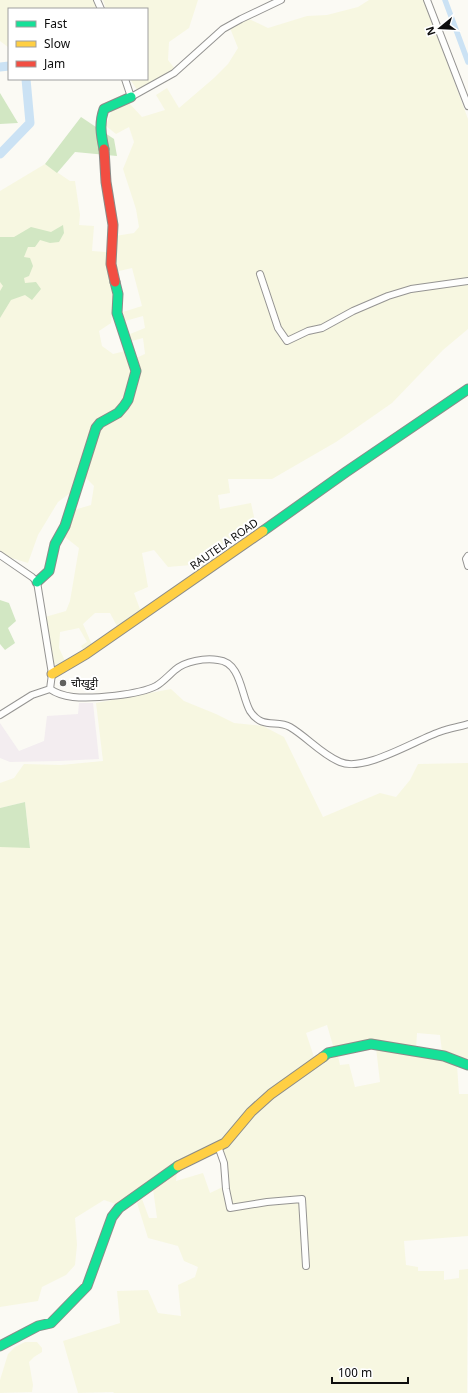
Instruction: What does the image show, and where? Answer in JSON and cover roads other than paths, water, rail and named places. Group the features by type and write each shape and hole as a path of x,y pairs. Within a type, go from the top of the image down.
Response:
{"street":[{"path":"37,582 49,571 55,544 65,526 96,428 100,423 118,413 124,406 128,400 136,371 117,313 118,294 111,264 113,225 106,182 105,155 101,133 101,118 104,109 131,97 174,73 223,30 241,19 281,0"},
{"path":"427,0 468,106"},
{"path":"125,80 131,97"},
{"path":"260,274 278,328 286,341 322,328 353,311 388,296 411,289 468,282"},
{"name":"RAUTELA ROAD","path":"52,674 86,654 346,472 468,389"},
{"path":"0,555 37,582 52,674 50,689"},
{"path":"468,556 466,559 468,566"},
{"path":"0,715 32,695 50,689 57,693 73,697 104,698 156,686 176,669 187,663 204,660 220,660 228,664 235,671 250,710 256,718 267,724 288,726 302,734 325,753 340,762 352,765 367,762 442,731 468,724"},
{"path":"0,1346 38,1326 51,1323 87,1286 112,1217 119,1208 173,1169 226,1143 251,1112 271,1094 328,1052 371,1044 444,1056 468,1065"},
{"path":"218,1146 224,1163 226,1189 230,1208 267,1202 302,1199 306,1266"}],"waterway":[{"path":"445,0 468,62"},
{"path":"0,67 8,66"},
{"path":"0,154 30,123 26,80"}],"place":[{"name":"चौखुट्टी","path":"63,683"}]}
